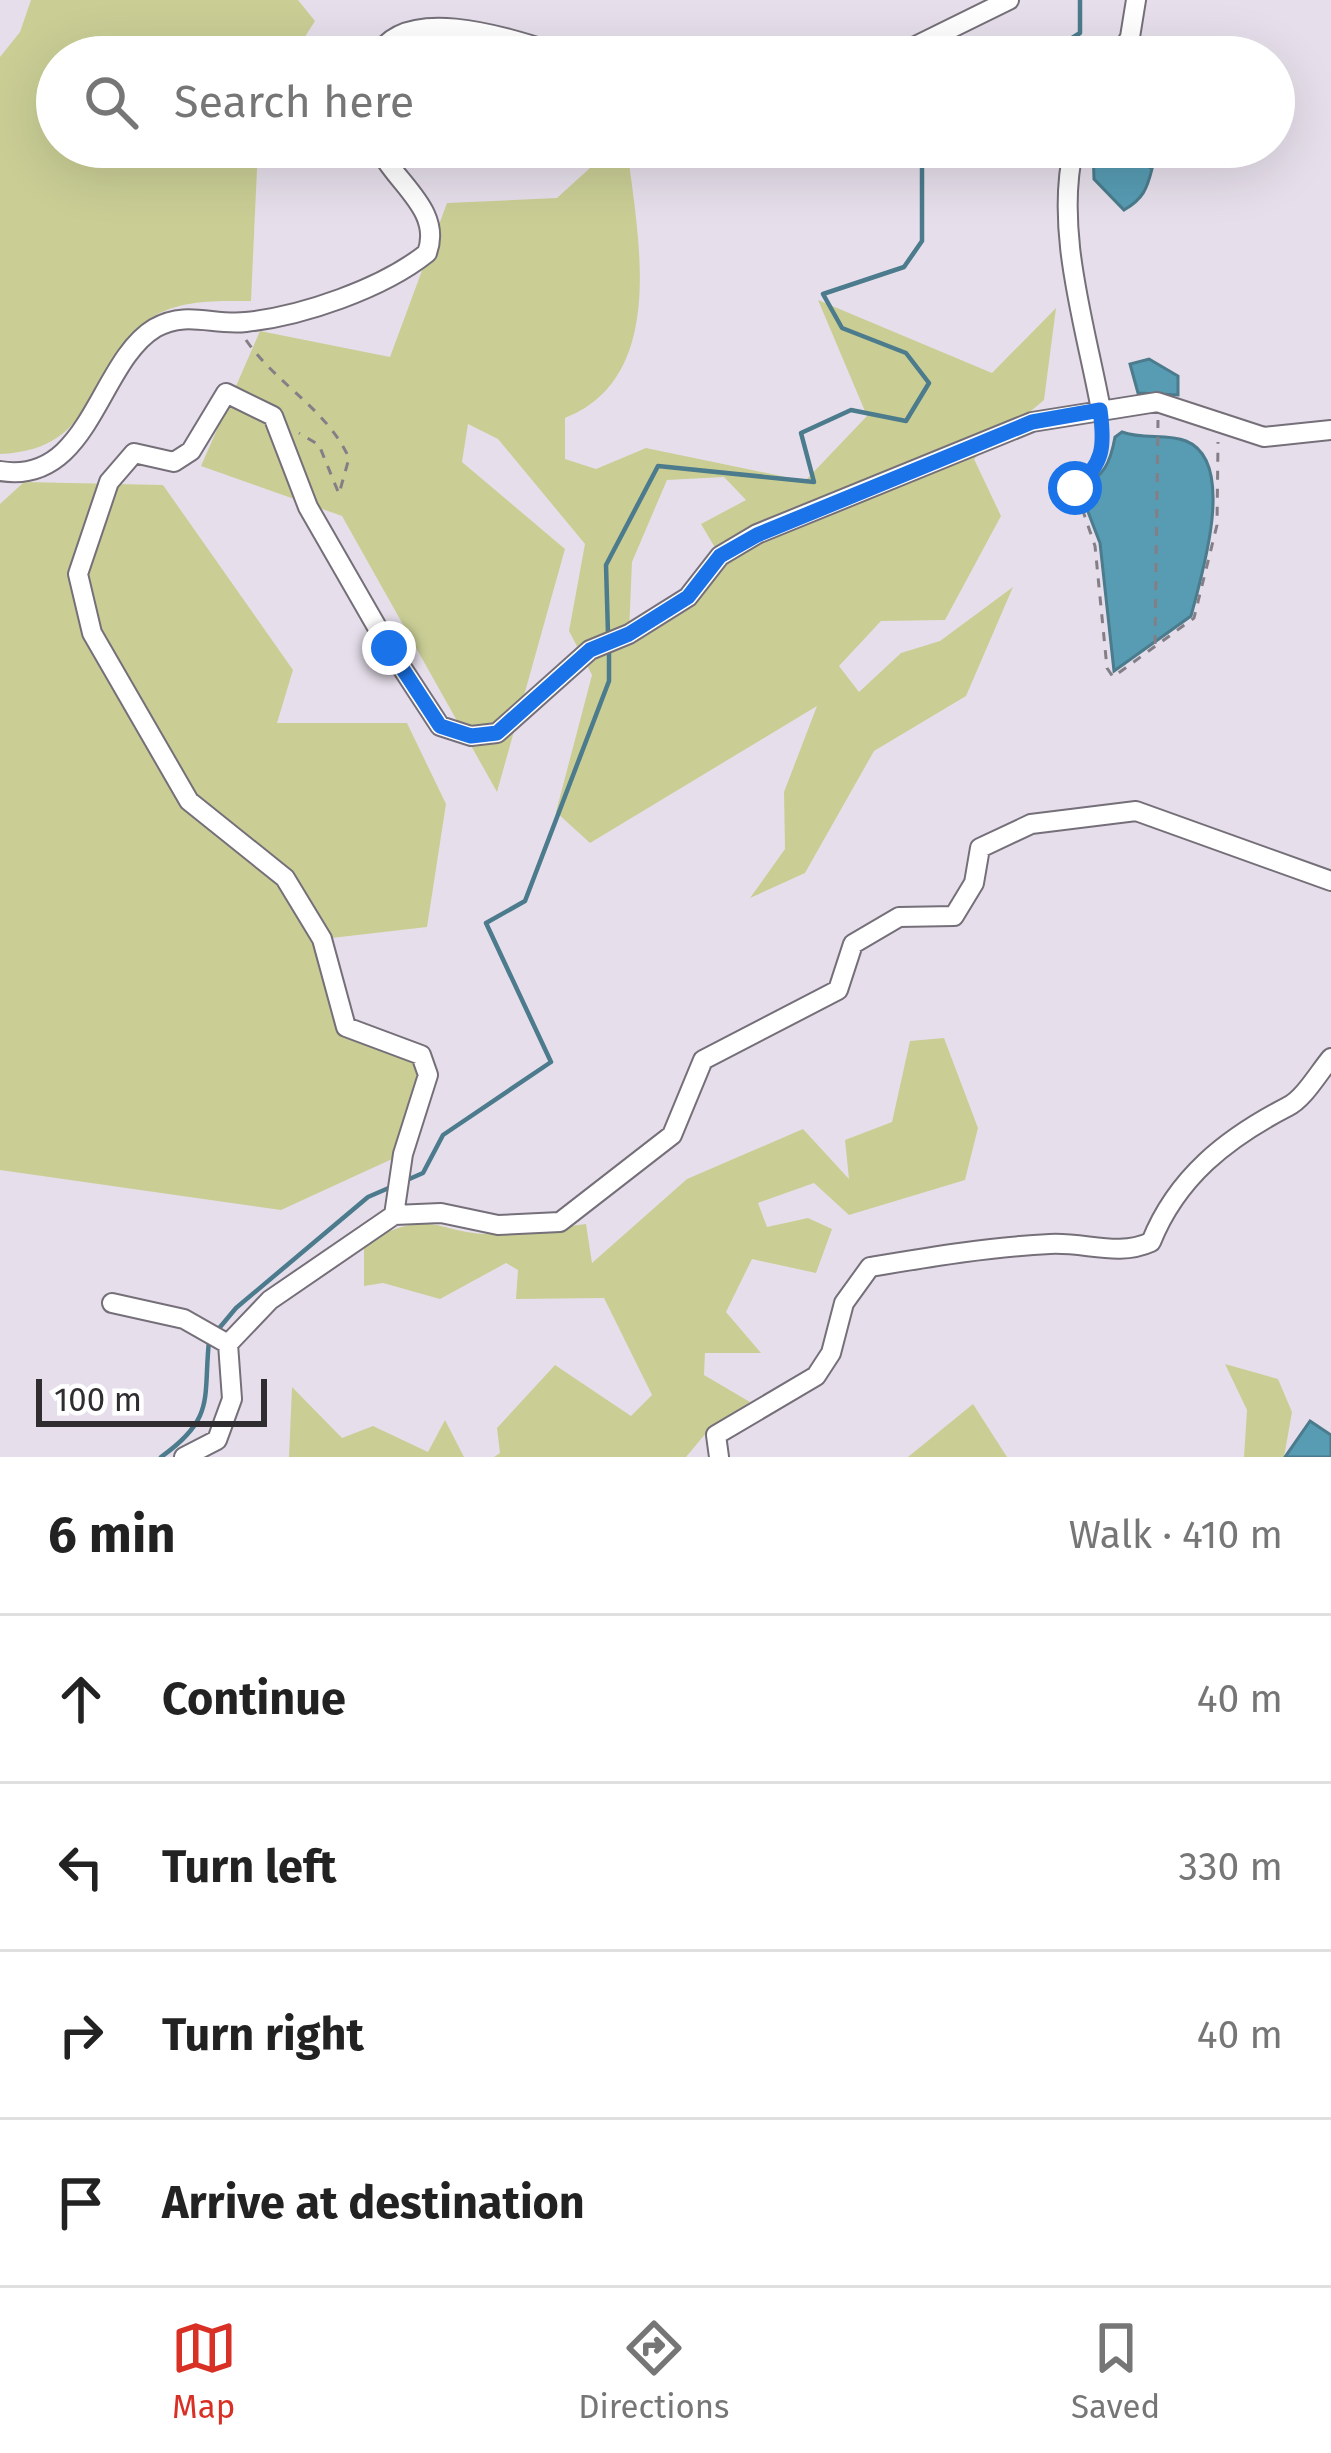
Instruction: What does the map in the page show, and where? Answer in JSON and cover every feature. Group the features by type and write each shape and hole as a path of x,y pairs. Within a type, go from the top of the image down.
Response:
{"street":[{"path":"936,36 1009,0"},
{"path":"1130,36 1136,0"},
{"path":"390,36 400,27 434,21 490,36"},
{"path":"0,471 38,466 67,446 96,414 140,340 154,329 194,316 234,323 270,318 410,266 427,253 431,240 428,216 393,168"},
{"path":"1072,168 1068,217 1100,410"},
{"path":"394,1214 403,1154 428,1075 421,1054 346,1027 322,939 285,878 189,801 92,633 78,574 109,482 134,453 174,461 190,451 226,393 273,416 308,507 440,726 471,736 497,733 590,650 629,634 688,597 720,556 757,535 1032,422 1157,402 1264,436 1331,431 1331,446"},
{"path":"184,1457 217,1439 232,1399 228,1344 270,1300 394,1214 441,1213 498,1225 560,1222 672,1135 703,1060 838,991 853,944 898,917 954,916 974,883 980,848 1031,824 1136,811 1331,881"},
{"path":"719,1457 716,1435 816,1376 831,1352 844,1304 871,1267 998,1247 1077,1242 1128,1252 1151,1242 1166,1204 1186,1178 1271,1112 1290,1106 1331,1058"},
{"path":"112,1303 184,1319 228,1344"}],"path":[{"path":"234,323 261,362 335,427 349,458 339,494 319,446 273,416"},
{"path":"1100,410 1106,446 1095,471 1075,488 1095,546 1107,668 1113,677 1194,619 1217,525 1218,422"},
{"path":"1155,644 1159,440"}],"green space":[{"path":"31,0 298,0 315,21 305,36 36,36 36,168 257,168 251,301 187,304 151,318 129,337 75,422 57,438 33,449 0,454 0,57 20,32"},
{"path":"590,168 630,168 639,260 633,337 620,370 598,398 565,418 565,459 596,469 646,448 805,481 867,416 818,300 992,373 1056,308 1044,400 974,459 1001,516 945,620 881,621 839,666 859,692 901,653 940,641 1013,587 966,696 874,751 805,873 750,898 785,849 784,792 817,706 590,843 556,812 592,675 569,631 585,544 498,439 468,424 462,462 565,549 497,792 342,516 201,466 260,331 390,357 447,203 557,198","holes":["724,477 746,500 701,524 720,556 688,597 629,632 632,562 667,480"]},
{"path":"24,482 163,485 293,670 277,723 407,723 446,804 427,927 323,939 346,1027 421,1055 428,1075 403,1154 281,1210 0,1170 0,504"},
{"path":"944,1038 978,1128 965,1180 849,1215 814,1183 758,1203 767,1227 808,1218 832,1229 816,1273 752,1259 726,1312 761,1353 705,1353 704,1375 750,1402 707,1432 686,1457 494,1457 500,1453 497,1428 555,1365 631,1416 652,1395 604,1298 516,1299 518,1270 506,1263 440,1299 383,1283 364,1286 364,1243 423,1224 501,1234 586,1224 592,1263 687,1179 803,1129 849,1179 845,1140 892,1122 910,1041"},
{"path":"1225,1364 1278,1379 1292,1412 1284,1457 1244,1457 1247,1410"},
{"path":"292,1387 342,1438 373,1426 428,1452 445,1420 464,1457 289,1457"},
{"path":"973,1404 1007,1457 908,1457"}],"water":[{"path":"1094,168 1152,169 1143,193 1124,210 1094,179"},
{"path":"1149,359 1178,376 1178,395 1138,393 1130,364"},
{"path":"1122,432 1186,441 1202,453 1213,495 1208,549 1191,616 1114,671 1100,543 1080,491 1105,468 1115,437"},
{"path":"1310,1421 1331,1435 1331,1457 1285,1457"}],"waterway":[{"path":"1075,36 1080,33 1080,0"},
{"path":"608,634 606,565 658,466 814,482 801,433 851,410 906,421 929,383 906,353 842,328 823,294 904,267 922,241 922,168"},
{"path":"407,1180 423,1173 443,1135 551,1062 486,923 525,901 609,681 609,651"},
{"path":"216,1332 236,1308 368,1197 391,1187"},
{"path":"161,1457 199,1418 209,1341"}],"route":[{"path":"389,648 440,726 471,736 497,733 590,650 629,634 688,597 720,556 757,535 1032,422 1100,410 1106,446 1095,471 1075,488"}]}
